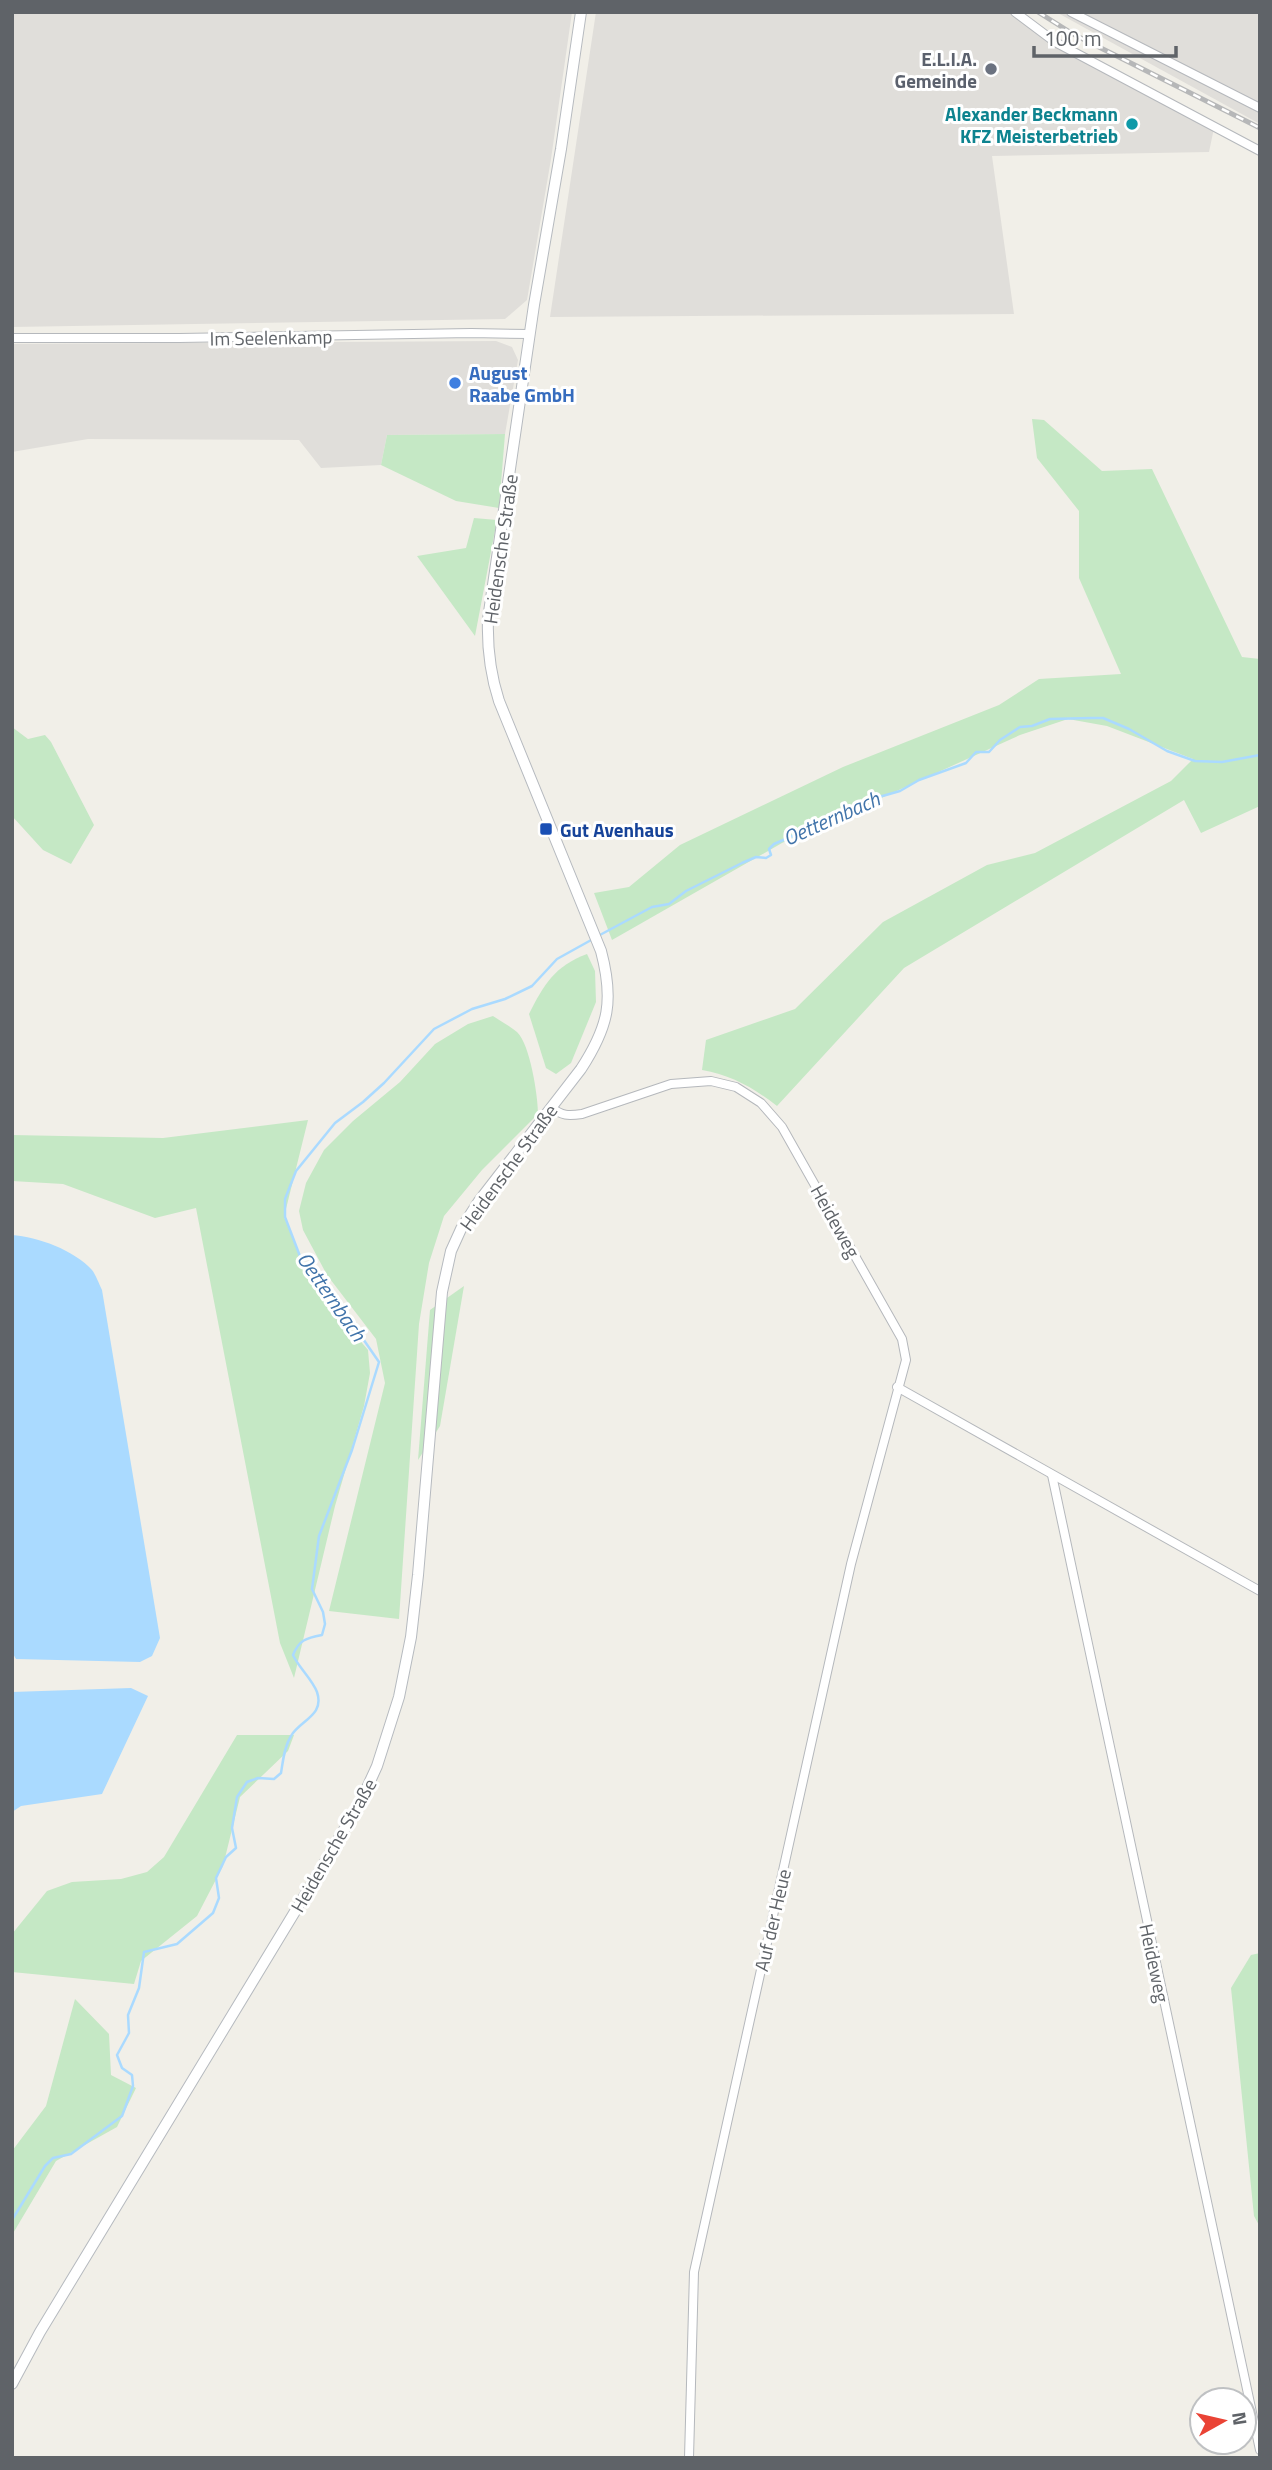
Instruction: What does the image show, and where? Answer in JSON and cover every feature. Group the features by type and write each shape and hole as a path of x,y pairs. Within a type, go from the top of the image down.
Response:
{"main road":[{"name":"Heidensche Straße","path":"12,2384 40,2332 361,1801 377,1766 393,1721 411,1637 445,1275 461,1229 479,1201 596,1046 604,1024 608,1003 608,978 601,951 499,701 489,663 488,619 581,12"}],"street":[{"path":"1015,12 1055,42 1260,150"},
{"path":"1071,12 1260,108"},
{"name":"Im Seelenkamp","path":"12,338 530,334"},
{"name":"Heideweg","path":"551,1107 559,1114 567,1116 582,1114 671,1084 711,1081 736,1087 761,1103 782,1127 902,1339 906,1360 897,1387"},
{"path":"897,1387 1260,1591"},
{"name":"Auf der Heue","path":"689,2458 694,2272 851,1564 897,1387"},
{"name":"Heideweg","path":"1052,1475 1260,2450"}],"shaded area":[{"path":"12,12 572,12 527,300 505,319 12,327"},
{"path":"596,12 1016,12 1040,29 1214,128 1209,152 992,156 1014,314 550,317"},
{"path":"1056,12 1260,12 1260,124"},
{"path":"496,341 512,347 518,360 505,434 387,435 381,465 321,468 299,440 88,439 12,452 12,344"}],"green space":[{"path":"1032,419 1044,420 1102,471 1152,469 1242,657 1260,659 1260,806 1201,833 1184,800 904,968 777,1106 742,1083 702,1070 706,1040 795,1009 883,922 987,865 1035,853 1171,781 1193,759 1107,726 1068,719 1020,735 782,843 612,940 594,893 629,887 680,845 843,767 999,705 1039,679 1121,674 1079,578 1079,511 1037,458"},
{"path":"505,434 499,508 456,501 381,465 387,435"},
{"path":"474,518 497,520 475,636 417,556 466,548"},
{"path":"12,727 28,739 45,735 51,742 94,825 71,864 43,850 12,816"},
{"path":"587,954 595,971 596,1002 571,1063 556,1074 546,1068 529,1014 552,977 567,964"},
{"path":"493,1016 522,1038 532,1071 538,1114 482,1170 444,1216 429,1263 419,1324 399,1619 329,1611 385,1383 376,1339 327,1275 303,1230 299,1211 306,1183 324,1150 353,1121 400,1082 435,1044 468,1024"},
{"path":"308,1120 284,1217 310,1281 368,1350 370,1373 364,1406 335,1506 294,1678 280,1643 196,1208 155,1218 63,1184 12,1181 12,1135 163,1138"},
{"path":"464,1286 440,1426 418,1460 430,1310"},
{"path":"237,1735 294,1735 288,1751 240,1797 223,1866 197,1916 141,1961 134,1984 12,1972 12,1934 47,1891 72,1882 121,1879 147,1872 164,1857"},
{"path":"1260,1953 1260,2227 1254,2216 1231,1988 1251,1955"},
{"path":"75,1999 109,2034 111,2075 136,2088 117,2127 56,2161 12,2235 12,2151 46,2106"}],"water":[{"path":"12,1235 33,1238 76,1256 92,1270 102,1290 160,1638 152,1656 140,1662 16,1659 12,1652"},
{"path":"131,1688 148,1696 102,1794 21,1806 12,1812 12,1692"}],"waterway":[{"name":"Oetternbach","path":"598,936 652,907 669,904 686,891 742,863 756,857 766,858 771,855 769,849 774,844 804,831 828,815 853,809 966,763 976,752 989,752 1000,740 1020,727 1032,726 1050,719 1103,718 1129,729 1167,751 1195,761 1222,762 1260,755"},
{"name":"Oetternbach","path":"12,2220 45,2166 53,2158 71,2154 122,2116 133,2086 132,2075 122,2068 117,2055 129,2033 128,2015 139,1988 144,1952 177,1944 213,1913 219,1898 216,1878 226,1857 236,1848 232,1828 237,1797 247,1782 258,1778 274,1779 281,1773 289,1740 318,1707 315,1687 293,1655 304,1640 322,1635 325,1624 323,1612 312,1589 319,1536 352,1450 379,1362 350,1320 303,1264 285,1217 285,1199 296,1171 335,1123 384,1083 434,1029 472,1009 505,999 532,986 557,959 593,939"}],"railway":[{"path":"1038,12 1073,34 1260,128"}],"place":[{"name":"E.L.I.A. Gemeinde","path":"991,69"},
{"name":"Alexander Beckmann KFZ Meisterbetrieb","path":"1132,124"},
{"name":"August Raabe GmbH","path":"455,383"},
{"name":"Gut Avenhaus","path":"546,829"}]}
